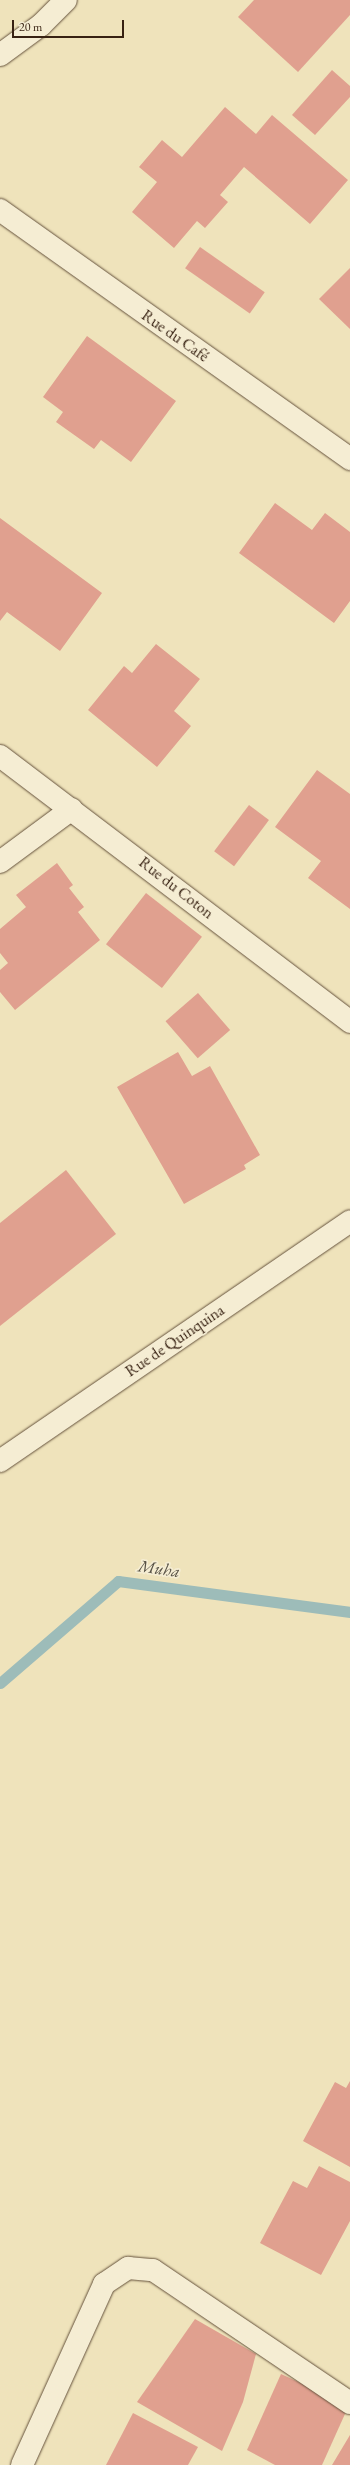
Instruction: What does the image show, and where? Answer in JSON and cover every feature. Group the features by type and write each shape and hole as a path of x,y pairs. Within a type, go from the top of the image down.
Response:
{"street":[{"path":"0,55 41,25 66,0"},
{"name":"Rue du Café","path":"0,210 350,460"},
{"name":"Rue du Coton","path":"0,756 72,808 350,1022"},
{"path":"0,862 72,808"},
{"name":"Rue de Quinquina","path":"0,1461 350,1221"},
{"path":"22,2465 104,2284 128,2268 153,2270 350,2403"}],"building":[{"path":"254,0 350,0 350,15 298,72 238,17"},
{"path":"332,70 350,86 350,97 315,135 292,115"},
{"path":"225,107 256,134 272,115 348,180 310,224 244,167 220,195 228,202 205,228 197,221 174,248 132,212 157,182 139,167 162,140 182,157"},
{"path":"200,247 265,292 250,314 185,268"},
{"path":"350,268 350,329 319,299"},
{"path":"87,336 176,401 131,462 101,440 94,449 56,422 63,412 43,397"},
{"path":"275,503 312,530 325,513 350,532 350,601 334,623 239,553"},
{"path":"0,518 102,593 60,651 7,612 0,621"},
{"path":"156,644 200,679 174,711 191,726 157,767 88,710 124,666 132,673"},
{"path":"317,770 350,794 350,909 308,878 321,861 275,827"},
{"path":"249,805 269,820 234,866 214,851"},
{"path":"57,863 73,885 69,888 84,907 78,912 100,940 15,1010 0,992 0,970 8,963 0,953 0,929 26,907 16,895"},
{"path":"146,893 202,937 162,988 106,944"},
{"path":"198,993 230,1030 198,1058 166,1021"},
{"path":"178,1052 192,1076 210,1066 260,1155 244,1165 246,1169 184,1204 117,1087"},
{"path":"66,1170 116,1234 0,1326 0,1223"},
{"path":"350,2081 350,2167 303,2141 335,2082 346,2088"},
{"path":"319,2166 350,2182 350,2221 321,2275 260,2243 293,2181 307,2188"},
{"path":"195,2319 256,2354 243,2402 222,2451 137,2402"},
{"path":"281,2374 349,2405 322,2465 275,2465 247,2450"},
{"path":"133,2413 198,2447 188,2465 106,2465"},
{"path":"350,2435 350,2465 332,2465"}],"waterway":[{"name":"Muha","path":"0,1683 118,1581 350,1612"}]}
